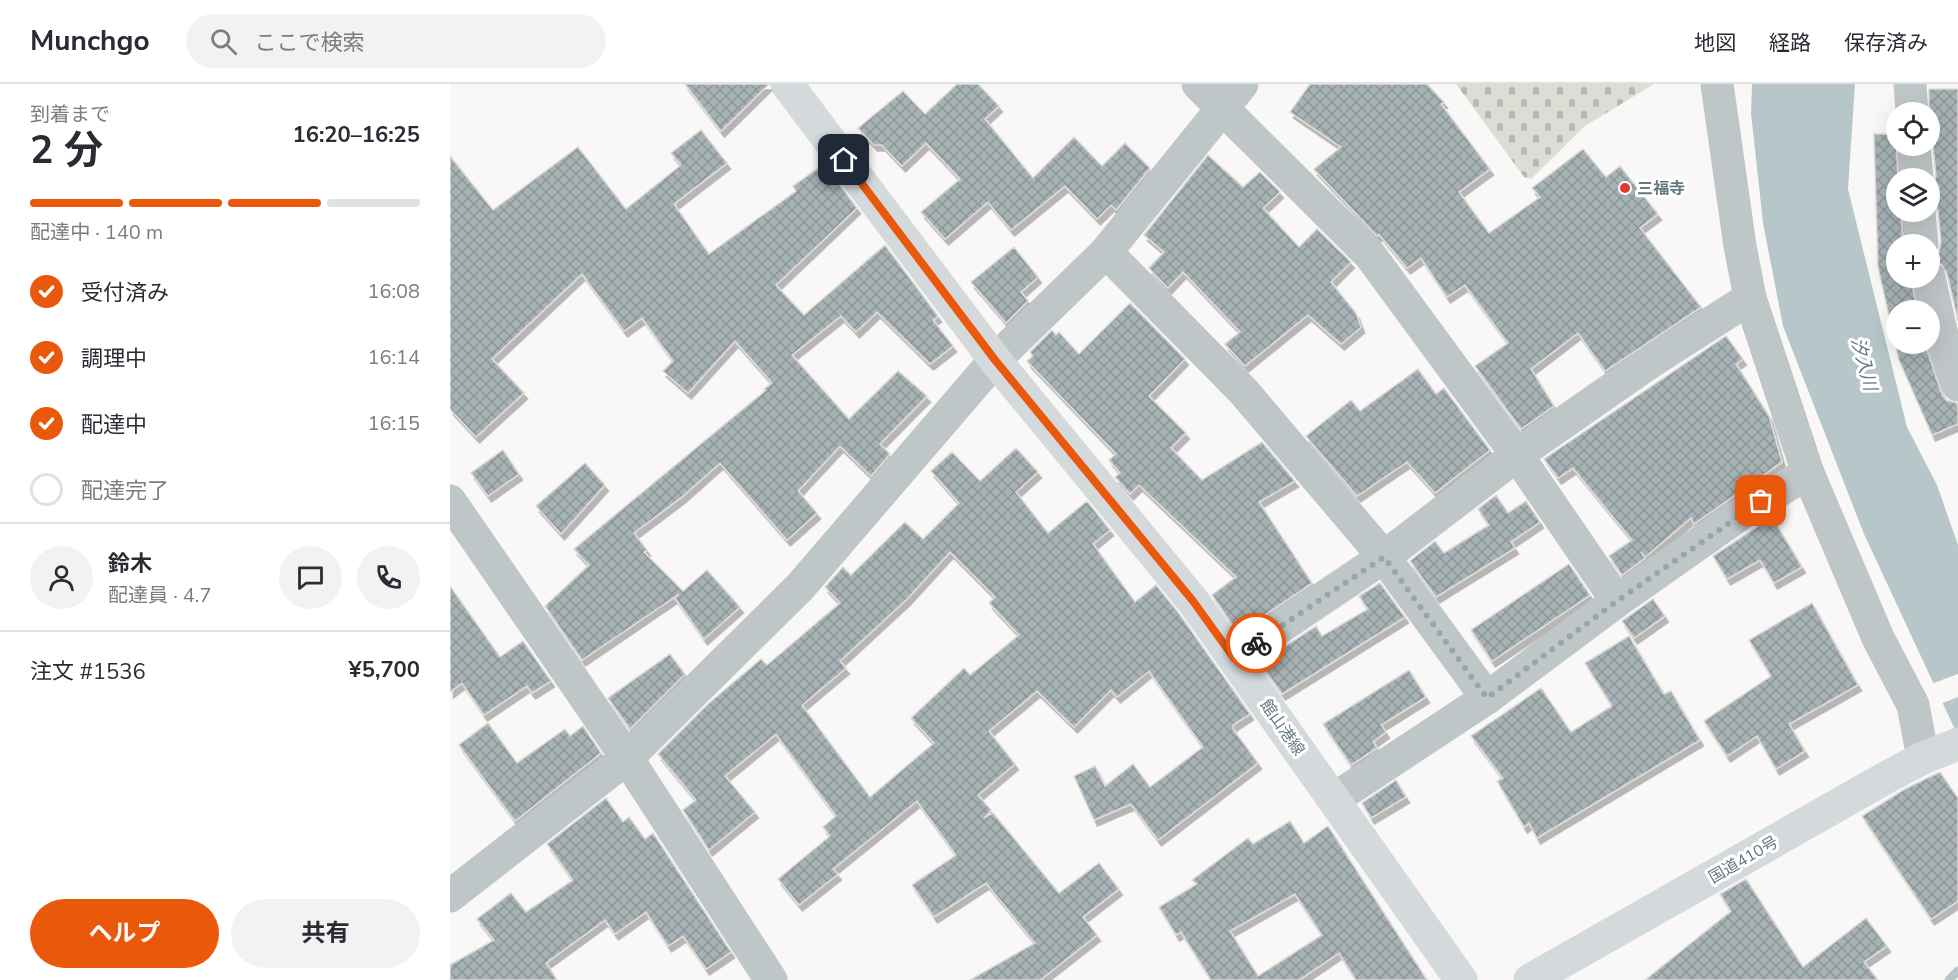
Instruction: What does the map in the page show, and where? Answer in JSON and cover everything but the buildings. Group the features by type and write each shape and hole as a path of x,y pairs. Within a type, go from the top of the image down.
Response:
{"main road":[{"name":"館山港線","path":"787,84 995,360 1193,601 1461,980"},
{"name":"国道410号","path":"1530,980 1923,758 1956,744"}],"street":[{"path":"1198,84 1370,255 1517,455 1617,601"},
{"path":"450,896 627,758 800,587 995,360 1106,252 1242,84"},
{"path":"1717,84 1738,234 1750,298 1808,473 1878,638 1913,705 1923,758"},
{"path":"1910,84 1911,102"},
{"path":"1106,252 1244,392 1384,557 1487,698"},
{"path":"1931,288 1945,348 1958,385"},
{"path":"1234,658 1384,557 1517,455 1750,298"},
{"path":"1334,799 1487,698 1617,601 1745,511 1808,473"},
{"path":"450,501 627,758 771,980"}],"green space":[{"path":"1456,84 1654,84 1585,126 1531,179 1524,177"}],"water":[{"name":"汐入川","path":"1752,84 1855,84 1848,189 1886,342 1886,354 1889,354 1907,427 1937,485 1958,545 1958,736 1864,534 1783,326 1763,223 1751,113"}],"pier":[{"path":"1958,674 1958,697 1940,704 1931,684"}],"waterway":[{"path":"1949,980 1958,971"}],"way so far":[{"path":"1256,643 1384,557 1487,698 1617,601 1761,501"}],"place":[{"name":"三福寺","path":"1625,188"}],"route":[{"path":"844,160 995,360 1193,601 1234,658 1256,643"}]}
